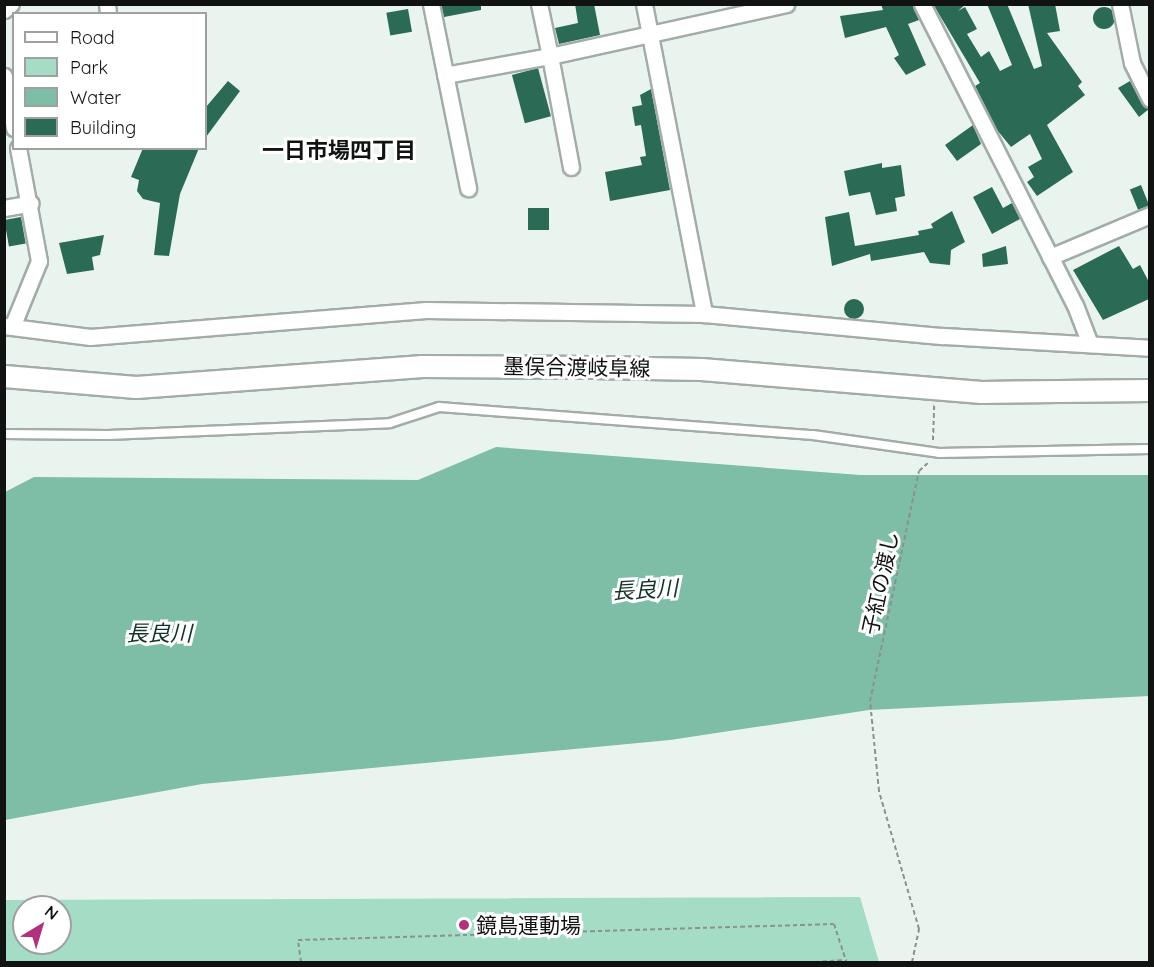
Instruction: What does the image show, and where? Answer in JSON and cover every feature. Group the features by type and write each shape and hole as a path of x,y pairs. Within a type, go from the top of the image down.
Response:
{"main road":[{"name":"墨俣合渡岐阜線","path":"4,376 136,387 411,367 605,367 700,369 934,389 1149,390"}],"street":[{"path":"4,10 11,4"},
{"path":"430,4 468,188"},
{"path":"539,4 571,167"},
{"path":"644,4 704,314"},
{"path":"445,75 550,56 786,4"},
{"path":"922,4 1050,257 1090,344"},
{"path":"1120,4 1132,63 1149,99"},
{"path":"4,76 12,118"},
{"path":"18,150 31,203 39,261 8,327 101,337 426,310 704,314 944,336 1149,348"},
{"path":"4,208 31,203"},
{"path":"1050,257 1149,215"}],"lane":[{"path":"4,434 108,435 390,423 439,406 802,434 931,452 1149,449"}],"path":[{"path":"931,452 934,389"},
{"name":"子紅の渡し","path":"912,963 919,929 879,791 870,701 919,471"},
{"path":"301,963 298,940 834,924 845,961 815,963"}],"green space":[{"name":"鏡島運動場","path":"860,897 879,962 5,962 5,900 12,900 12,955 72,955 72,900"}],"water":[{"name":"長良川","path":"496,447 860,475 1149,475 1149,696 869,710 670,740 202,784 5,820 5,492 34,477 418,480"}],"building":[{"path":"441,4 481,4 481,10 444,17"},
{"path":"575,4 594,4 600,35 559,44 555,28 578,23"},
{"path":"881,4 912,4 919,20 908,24 926,65 906,75 894,58 899,55 886,27 845,38 840,16 883,10"},
{"path":"933,4 966,4 958,11 965,7 977,29 967,34 981,57 989,51 1000,71 1012,65 987,4 1007,4 1034,69 1042,66 1028,4 1055,4 1060,31 1047,33 1082,82 1078,86 1085,95 1047,125 1073,172 1037,196 1027,182 1034,177 1028,167 1042,159 1030,134 1011,147 997,130 975,86 980,83"},
{"path":"1104,7 1112,10 1115,18 1112,26 1104,29 1096,26 1093,18 1096,10"},
{"path":"408,9 412,32 390,35 386,13"},
{"path":"538,68 551,116 525,123 512,75"},
{"path":"228,81 240,91 207,136 207,106"},
{"path":"1130,81 1142,104 1149,109 1139,117 1118,88"},
{"path":"651,89 670,190 610,201 605,172 642,165 640,157 646,156 641,125 635,126 632,107 642,105 640,95"},
{"path":"973,125 981,144 957,161 945,145"},
{"path":"142,150 198,150 180,194 169,256 154,255 160,203 143,199 137,191 139,180 131,177"},
{"path":"882,163 882,168 901,165 905,196 895,198 897,211 876,215 870,192 849,196 844,171"},
{"path":"1141,185 1149,205 1138,210 1130,189"},
{"path":"992,187 1003,208 1012,203 1020,219 992,234 973,197"},
{"path":"528,208 549,208 549,230 528,230"},
{"path":"952,211 965,242 951,250 950,265 930,263 924,252 871,261 870,254 832,266 825,217 849,212 855,246 919,235 918,231 933,228 931,224"},
{"path":"21,217 26,244 9,247 4,220"},
{"path":"104,235 100,255 92,257 94,270 67,274 59,243"},
{"path":"1006,246 1008,264 983,267 982,254"},
{"path":"1119,246 1133,269 1140,265 1149,282 1149,299 1103,320 1073,270"},
{"path":"854,299 861,302 864,309 861,316 854,319 847,316 844,309 847,302"}],"place":[{"name":"鏡島運動場","path":"464,925"}],"district":[{"name":"一日市場四丁目","path":"339,151"}]}
